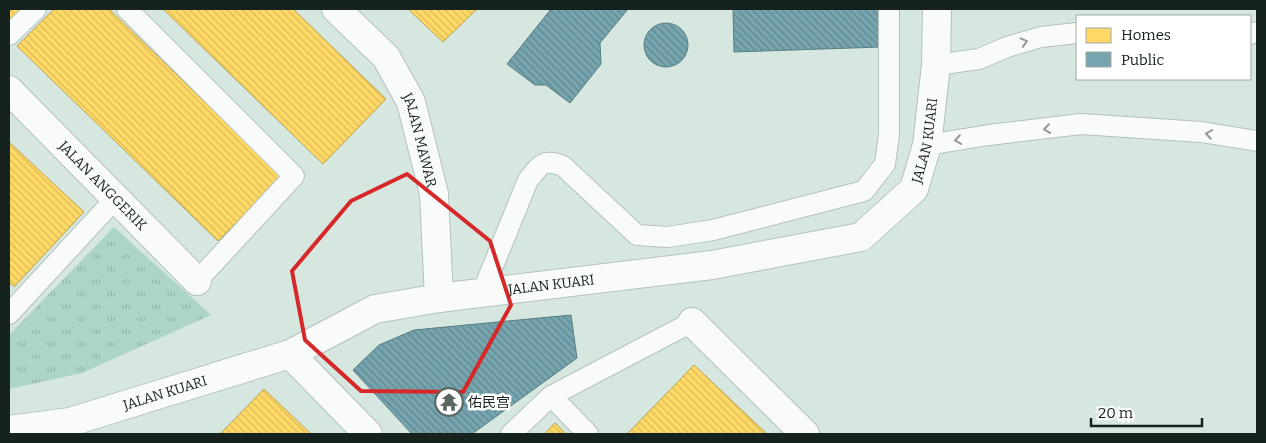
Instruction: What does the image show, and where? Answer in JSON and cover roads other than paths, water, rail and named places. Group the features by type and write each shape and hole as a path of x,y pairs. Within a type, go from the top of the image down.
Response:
{"street":[{"name":"JALAN MAWAR","path":"336,9 386,57 411,102 434,194 439,298"},
{"name":"JALAN KUARI","path":"9,430 70,422 290,354 375,309 439,298 712,265 861,237 914,189 927,145 936,65 937,9"},
{"name":"JALAN ANGGERIK","path":"9,90 197,281"},
{"path":"692,322 805,434"},
{"path":"290,354 368,434"}],"lane":[{"path":"9,35 36,9"},
{"path":"127,9 294,176 197,281"},
{"path":"482,293 528,180 541,164 552,161 563,166 637,235 668,237 713,230 864,191 885,164 889,134 889,9"},
{"path":"936,65 979,59 1007,47 1041,38 1076,33"},
{"path":"927,145 989,135 1045,130 1081,124 1202,132 1257,141"},
{"path":"9,314 115,198"},
{"path":"511,434 551,396 692,322"},
{"path":"551,396 588,434"}],"place":[{"name":"佑民宫","path":"449,402"}]}
